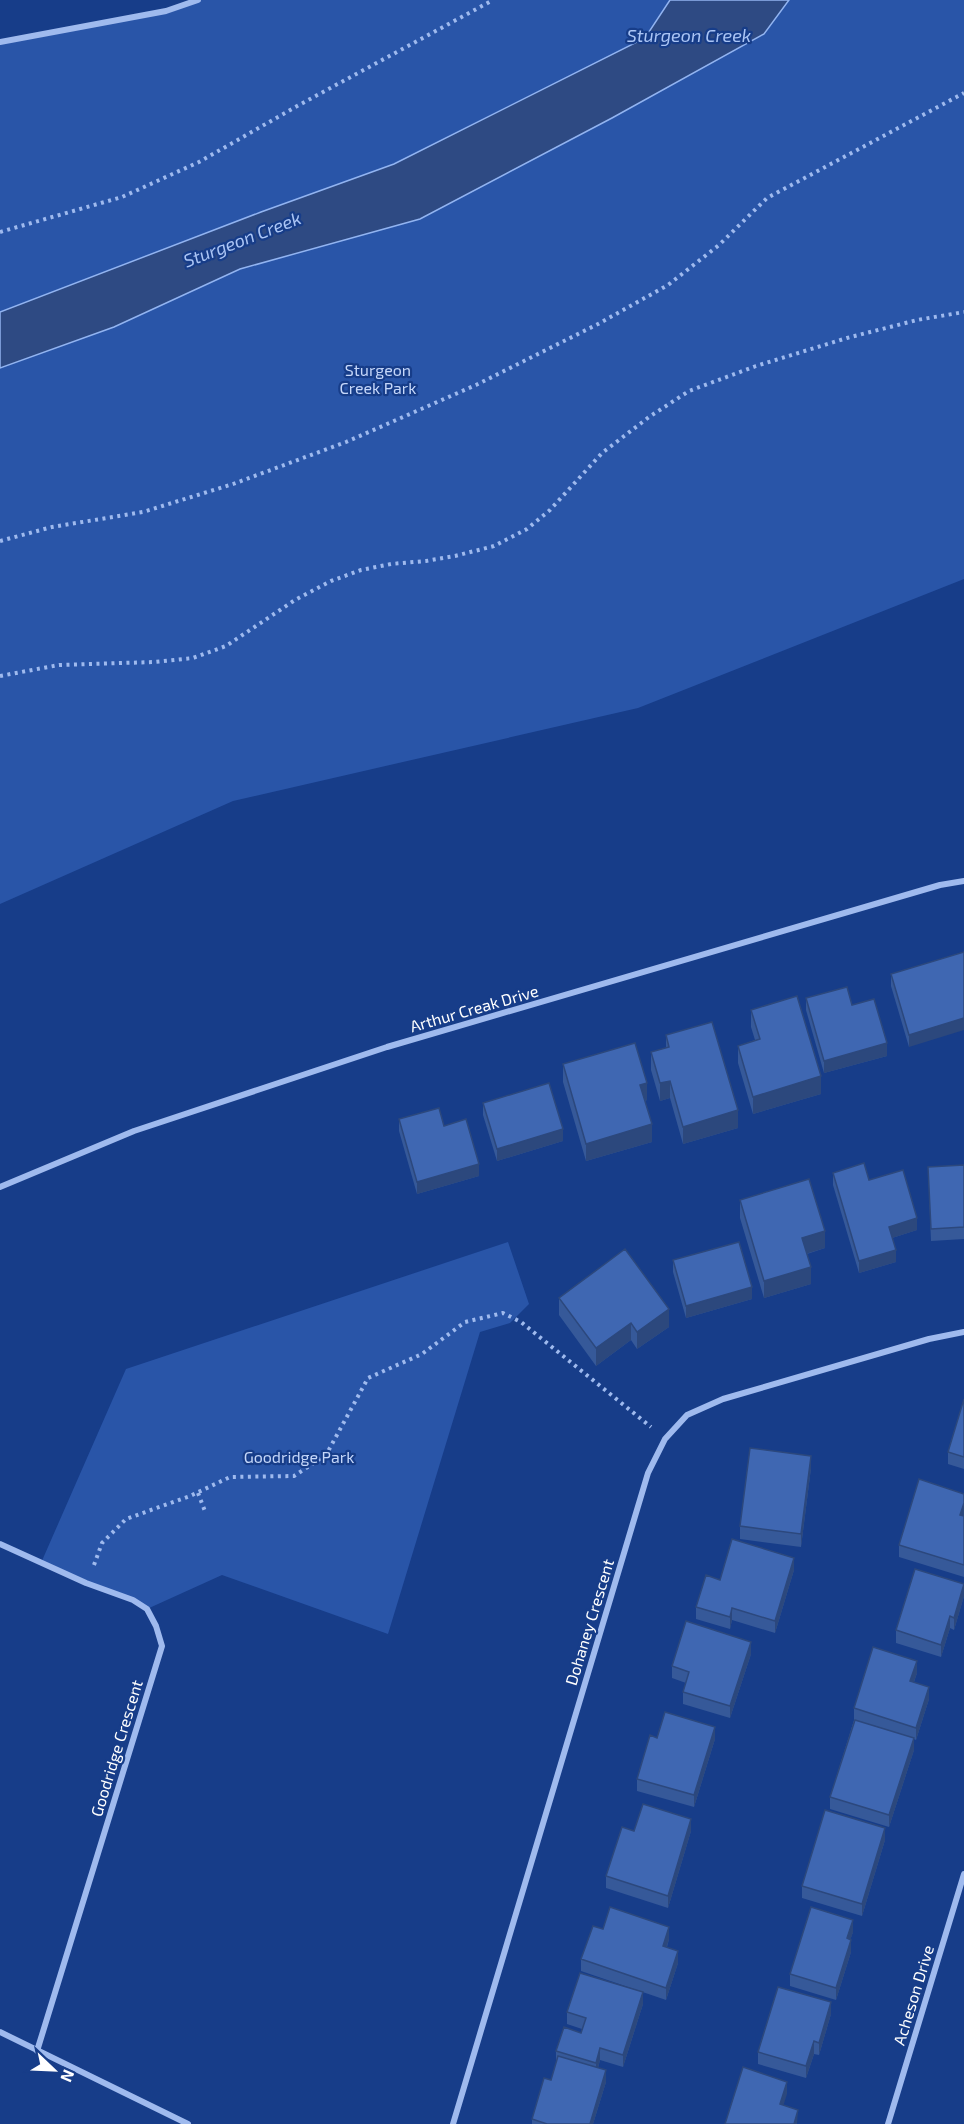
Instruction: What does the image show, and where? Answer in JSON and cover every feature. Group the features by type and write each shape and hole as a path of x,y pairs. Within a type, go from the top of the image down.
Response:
{"street":[{"path":"0,42 166,10 198,0"},
{"name":"Arthur Creak Drive","path":"0,1187 134,1131 387,1047 940,885 964,881"},
{"name":"Dohaney Crescent","path":"453,2124 648,1473 665,1439 687,1415 723,1399 929,1339 964,1332"},
{"name":"Goodridge Crescent","path":"0,1544 86,1583 133,1600 147,1609 156,1626 162,1647 37,2050"},
{"name":"Acheson Drive","path":"888,2124 964,1874"},
{"path":"0,2032 188,2124"}],"path":[{"path":"0,232 122,197 199,162 493,0"},
{"path":"0,541 52,527 143,512 233,484 346,442 476,385 598,324 668,285 719,245 767,198 964,93"},
{"path":"0,676 58,665 154,662 193,658 226,646 295,600 331,581 362,570 391,564 426,561 494,546 527,529 550,510 602,453 649,417 689,391 756,366 847,338 916,320 964,312"},
{"path":"86,1583 102,1543 126,1519 198,1493 230,1477 294,1476 326,1455 368,1378 422,1354 465,1322 503,1313 521,1322 665,1439"},
{"path":"198,1493 206,1514"}],"green space":[{"name":"Sturgeon Creek Park","path":"198,0 964,0 964,579 638,708 233,801 0,904 0,42 166,11"},
{"name":"Goodridge Park","path":"508,1242 529,1304 510,1323 480,1332 388,1634 222,1575 147,1609 133,1600 41,1563 126,1369"}],"water":[{"name":"Sturgeon Creek","path":"670,0 789,0 764,34 612,118 420,219 240,269 114,327 0,368 0,312 261,212 394,164 645,38"}],"building":[{"path":"964,952 964,1018 909,1035 891,974"},
{"path":"847,987 852,1005 874,999 887,1043 824,1061 806,998"},
{"path":"797,996 821,1076 753,1097 738,1046 760,1039 751,1010"},
{"path":"712,1022 738,1110 683,1127 670,1081 660,1083 651,1052 669,1047 666,1035"},
{"path":"635,1043 647,1083 640,1085 652,1124 586,1144 563,1064"},
{"path":"549,1083 563,1129 497,1149 483,1103"},
{"path":"439,1108 444,1126 466,1119 479,1164 417,1182 399,1119"},
{"path":"864,1163 869,1180 903,1170 917,1218 889,1227 896,1250 859,1261 833,1173"},
{"path":"964,1165 964,1227 931,1229 928,1167"},
{"path":"809,1179 825,1231 802,1238 811,1267 764,1281 740,1200"},
{"path":"739,1242 752,1287 686,1306 673,1260"},
{"path":"625,1249 669,1309 637,1332 631,1323 596,1348 559,1298"},
{"path":"964,1399 964,1457 948,1452"},
{"path":"750,1448 811,1456 801,1534 740,1526"},
{"path":"919,1479 964,1494 960,1515 964,1516 964,1565 899,1545"},
{"path":"732,1539 794,1558 775,1621 732,1608 730,1617 696,1607 706,1575 720,1580"},
{"path":"915,1569 964,1584 954,1618 950,1616 941,1645 896,1630"},
{"path":"686,1621 751,1642 730,1706 683,1692 689,1672 672,1666"},
{"path":"873,1647 917,1661 910,1681 929,1687 916,1728 854,1708"},
{"path":"665,1712 715,1727 694,1795 637,1779 650,1735 657,1738"},
{"path":"855,1720 914,1738 889,1815 830,1797"},
{"path":"643,1804 691,1819 668,1896 606,1876 622,1827 634,1831"},
{"path":"825,1810 885,1828 862,1904 802,1886"},
{"path":"610,1907 669,1927 663,1946 678,1951 666,1988 581,1959 593,1926 603,1929"},
{"path":"811,1907 853,1920 847,1938 851,1940 836,1988 790,1974"},
{"path":"580,1973 643,1992 623,2055 600,2048 596,2063 556,2051 564,2027 581,2033 586,2018 567,2012"},
{"path":"778,1987 831,2002 819,2043 814,2041 806,2066 758,2052"},
{"path":"558,2056 606,2070 590,2124 547,2124 532,2119 544,2078 551,2080"},
{"path":"743,2067 787,2082 780,2104 798,2110 794,2124 725,2124"}]}
